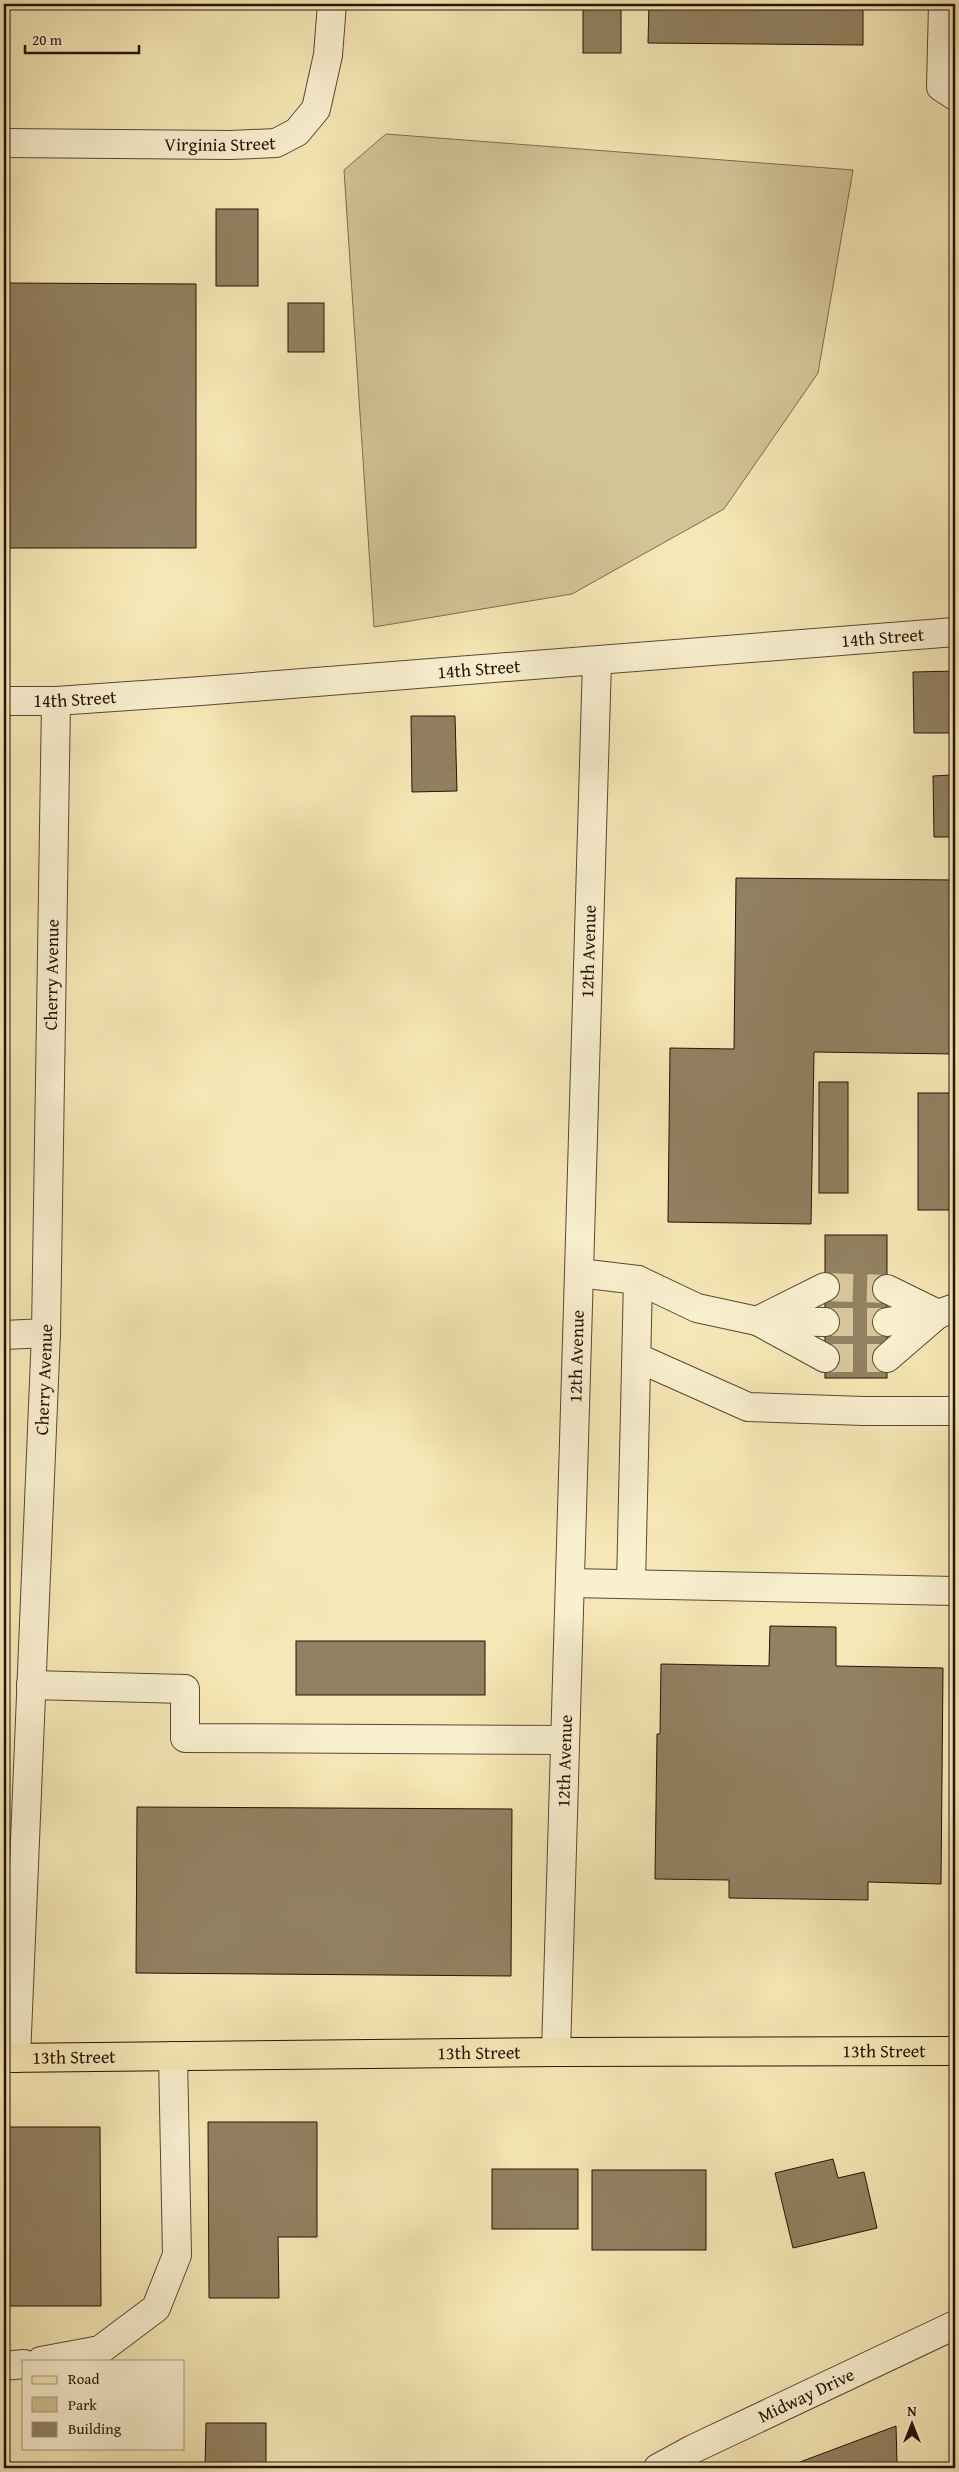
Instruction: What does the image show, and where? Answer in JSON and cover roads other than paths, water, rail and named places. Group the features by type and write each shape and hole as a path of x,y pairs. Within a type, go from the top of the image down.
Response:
{"main road":[{"name":"13th Street","path":"10,2058 556,2052 955,2051"}],"street":[{"name":"Virginia Street","path":"4,143 220,145 276,143 298,132 316,109 328,55 332,4"},
{"path":"943,4 941,87 955,96"},
{"name":"14th Street","path":"4,701 56,701 597,661 955,632"},
{"name":"12th Avenue","path":"556,2052 597,661"},
{"name":"Cherry Avenue","path":"10,2058 31,1685 46,1333 56,701"},
{"path":"579,1273 638,1280 697,1308 757,1321 825,1322"},
{"path":"631,1584 638,1358 638,1280"},
{"path":"757,1321 825,1287"},
{"path":"886,1288 947,1311"},
{"path":"886,1322 947,1311"},
{"path":"886,1358 947,1311"},
{"path":"757,1321 825,1358"},
{"path":"4,1335 46,1333"},
{"path":"638,1358 748,1407 862,1411 955,1411"},
{"path":"570,1583 955,1590"},
{"path":"31,1685 185,1689 184,1738 565,1740"},
{"path":"46,2360 100,2350 156,2308 176,2256 173,2056"},
{"name":"Midway Drive","path":"658,2468 693,2449 955,2325"},
{"path":"4,2366 22,2364"}],"tunnel":[{"path":"825,1287 887,1289"},
{"path":"825,1322 887,1322"},
{"path":"825,1358 887,1358"}]}
